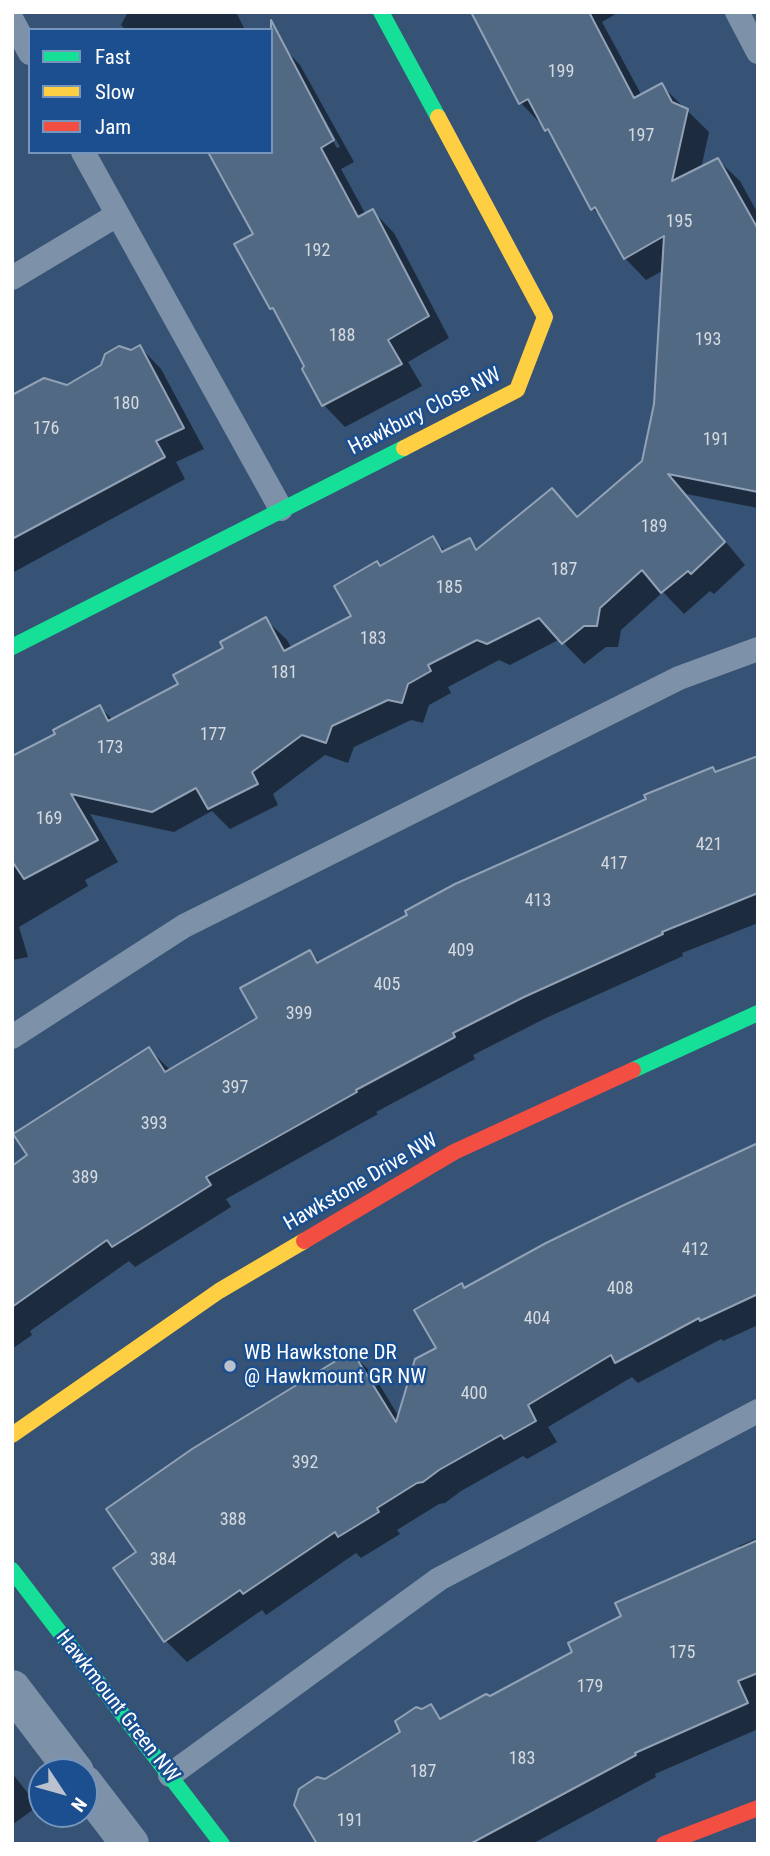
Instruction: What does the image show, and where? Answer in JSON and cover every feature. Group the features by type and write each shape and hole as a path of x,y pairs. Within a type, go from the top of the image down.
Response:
{"street":[{"name":"Hawkbury Close NW","path":"12,647 517,390 545,317 381,12"},
{"name":"Hawkstone Drive NW","path":"12,1435 219,1291 454,1152 758,1013"},
{"name":"Hawkmount Green NW","path":"12,1570 222,1844"},
{"path":"12,1689 64,1758"},
{"path":"98,1802 130,1844"},
{"path":"664,1844 758,1808"}],"lane":[{"path":"737,12 758,52"},
{"path":"12,20 28,49"},
{"path":"84,154 281,509"},
{"path":"12,278 117,215"},
{"path":"12,1037 184,926 678,678 758,649"},
{"path":"170,1775 439,1579 758,1411"}],"building":[{"path":"471,12 589,12 634,98 662,83 672,102 688,109 672,181 718,158 758,229 758,492 668,474 725,542 691,574 688,571 661,593 642,570 600,608 597,626 584,626 562,644 539,618 487,644 477,640 428,665 431,671 408,684 402,703 388,700 332,726 326,743 302,735 252,772 258,784 208,809 196,788 152,812 71,794 98,840 24,879 12,861 12,756 55,734 53,730 100,705 108,721 178,684 173,675 223,648 220,642 266,617 284,651 351,616 334,586 377,561 380,566 433,536 442,552 470,538 476,550 552,488 577,517 642,461 654,404 664,236 624,259 595,207 591,210 548,129 545,131 528,99 519,104"},
{"path":"271,20 334,140 321,148 358,217 373,209 429,316 388,340 402,364 322,406 273,308 270,309 234,244 253,234 209,154 273,154"},
{"path":"140,345 184,428 156,441 165,457 12,539 12,395 44,378 67,385 101,365 105,354 119,346 131,350"},
{"path":"758,756 758,893 662,932 663,934 524,997 453,1033 455,1037 356,1090 357,1092 206,1177 211,1185 112,1247 107,1240 12,1307 12,1166 27,1155 13,1134 149,1047 165,1072 257,1018 240,988 310,950 317,963 407,915 405,911 455,884 646,799 644,795 713,767 715,772"},
{"path":"758,1143 758,1294 700,1321 699,1318 615,1363 611,1355 528,1405 536,1421 504,1439 501,1435 423,1482 417,1483 377,1508 379,1512 338,1537 335,1532 243,1594 240,1590 164,1642 113,1568 136,1552 106,1509 192,1449 352,1351 396,1422 415,1359 436,1348 414,1310 462,1283 464,1288 546,1243"},
{"path":"758,1540 758,1673 738,1681 748,1703 635,1753 636,1755 470,1844 317,1844 294,1805 299,1789 317,1777 325,1779 400,1732 395,1721 416,1707 422,1709 431,1704 440,1719 486,1694 490,1696 572,1652 568,1643 621,1616 615,1603"}],"traffic: fast":[{"path":"381,12 438,117"},
{"path":"12,647 404,448"},
{"path":"633,1070 758,1013"},
{"path":"12,1570 222,1844"}],"traffic: slow":[{"path":"404,448 517,390 545,317 438,117"},
{"path":"12,1435 219,1291 304,1241"}],"traffic: jam":[{"path":"304,1241 454,1152 633,1070"},
{"path":"664,1844 758,1808"}],"place":[{"name":"WB Hawkstone DR @ Hawkmount GR NW","path":"230,1366"}]}
